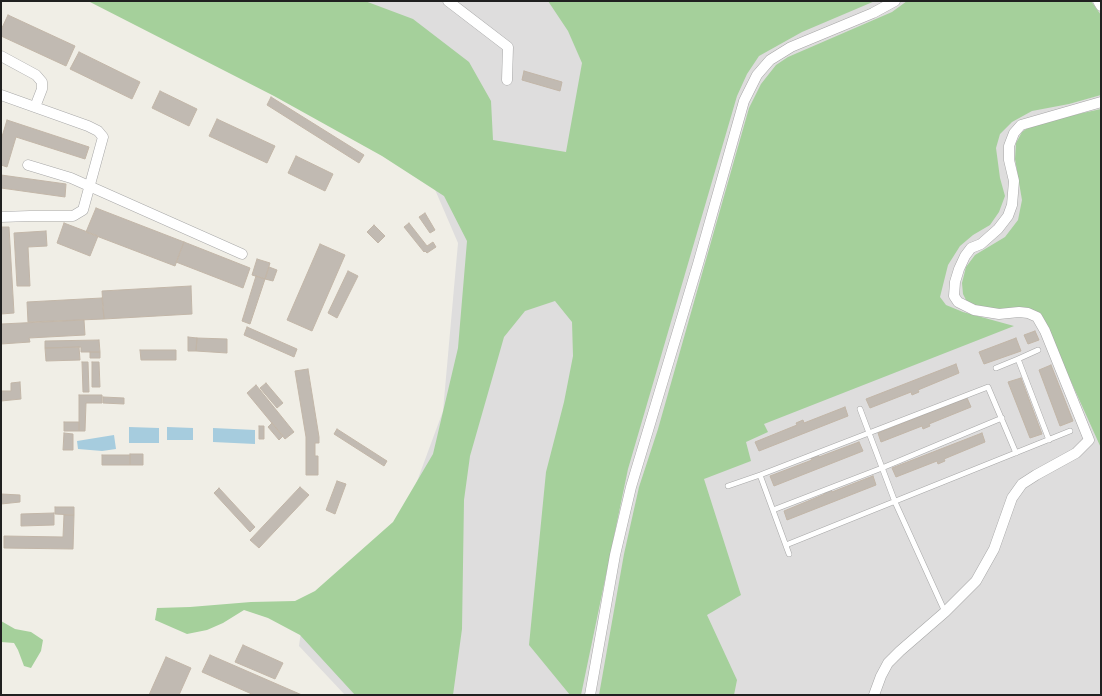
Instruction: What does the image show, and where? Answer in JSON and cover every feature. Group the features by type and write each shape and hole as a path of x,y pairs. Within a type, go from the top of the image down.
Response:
{"street":[{"path":"448,1 508,47 507,80"},
{"path":"590,695 615,556 631,487 698,264 744,101 757,75 770,60 790,47 873,13 895,1"},
{"path":"1098,1 1101,6"},
{"path":"1,56 36,75 42,82 42,89 35,107"},
{"path":"1,95 93,128 103,137 83,210 73,216 1,217"},
{"path":"874,695 880,676 900,650 945,612 976,581 994,549 1012,498 1022,484 1076,453 1089,440 1045,332 1037,317 1028,313 1018,312 999,314 974,310 958,302 954,296 955,282 959,269 966,256 972,248 981,244 998,229 1008,216 1012,205 1014,181 1009,160 1009,146 1014,133 1021,125 1101,102"},
{"path":"28,166 71,178 90,188 242,254"}],"lane":[{"path":"996,368 1038,350"},
{"path":"1018,359 1049,440"},
{"path":"728,486 988,387 1016,453"},
{"path":"860,409 895,502 945,612"},
{"path":"773,510 882,468 1002,418"},
{"path":"786,545 1070,431"},
{"path":"760,475 789,554"}],"shaded area":[{"path":"102,1 1101,1 1101,695 345,695 299,646 303,617 399,530 443,411 458,243 427,171"}],"green space":[{"path":"88,1 365,1 413,19 469,62 491,101 493,140 566,152 582,63 568,31 548,1 875,1 802,32 759,56 747,74 737,96 628,469 581,695 570,695 529,645 546,472 564,402 573,356 572,322 555,301 525,311 504,337 470,456 464,500 462,629 453,695 355,695 300,635 268,618 244,610 223,623 207,630 187,634 155,620 157,608 251,602 295,601 315,591 393,522 433,454 458,348 467,241 444,196 382,156 274,96"},
{"path":"907,1 1091,1 1101,15 1101,95 1069,104 1032,111 1012,122 1000,134 996,148 1000,178 1005,196 999,212 990,225 973,235 960,246 948,265 940,297 946,305 963,312 1014,326 764,424 768,432 746,442 751,461 704,479 741,595 707,615 737,680 734,695 599,695 624,554 639,487 658,429 749,108 761,84 776,65 788,57 892,12"},
{"path":"1101,109 1101,448 1046,326 1038,314 976,307 967,302 963,294 962,283 966,267 975,255 1005,237 1018,220 1022,200 1015,159 1016,143 1022,132 1029,127 1046,121"},
{"path":"1,621 15,629 31,632 43,640 41,651 31,668 24,666 14,643 1,642"}],"water":[{"path":"129,427 159,428 159,443 129,443"},
{"path":"167,427 193,428 193,440 167,440"},
{"path":"213,428 255,430 255,444 213,442"},
{"path":"114,435 116,449 102,451 78,449 77,441"}],"building":[{"path":"8,15 75,46 66,66 1,36 1,30"},
{"path":"79,52 140,82 132,99 70,69"},
{"path":"524,71 562,82 560,91 522,80"},
{"path":"160,91 197,109 189,126 152,108"},
{"path":"271,97 364,155 359,163 267,105"},
{"path":"217,119 275,146 267,163 209,136"},
{"path":"7,120 89,147 85,159 16,137 7,167 1,165 1,140"},
{"path":"296,156 333,174 325,191 288,173"},
{"path":"1,175 66,184 65,197 1,188"},
{"path":"96,208 184,242 175,266 86,232"},
{"path":"425,213 435,230 430,233 419,217"},
{"path":"64,223 98,236 90,256 57,243"},
{"path":"409,223 427,246 433,242 436,247 427,253 425,251 424,252 404,227"},
{"path":"374,225 385,236 378,243 367,232"},
{"path":"1,227 9,227 14,313 1,314"},
{"path":"46,231 47,246 28,247 30,286 17,286 14,233"},
{"path":"184,242 250,268 243,288 176,262"},
{"path":"320,244 345,255 312,331 287,320"},
{"path":"257,259 270,263 265,279 252,275"},
{"path":"269,267 277,270 273,281 265,279"},
{"path":"348,271 358,276 337,318 328,313"},
{"path":"256,276 265,279 250,324 242,321"},
{"path":"191,286 192,314 104,319 102,291"},
{"path":"102,298 104,319 28,322 27,302"},
{"path":"84,320 85,335 29,338 30,342 1,344 1,324"},
{"path":"247,327 297,349 294,357 244,335"},
{"path":"1035,331 1039,340 1028,344 1024,335"},
{"path":"188,337 197,338 196,351 188,351"},
{"path":"197,338 227,339 227,353 196,351"},
{"path":"1016,338 1021,351 984,364 979,352"},
{"path":"99,340 100,352 81,352 81,347 45,348 45,341"},
{"path":"79,347 80,360 46,361 45,348"},
{"path":"140,350 176,350 176,360 141,360"},
{"path":"90,352 100,352 100,358 90,358"},
{"path":"82,362 88,362 89,392 83,392"},
{"path":"92,362 99,362 100,387 92,387"},
{"path":"956,364 959,373 918,390 919,392 912,395 911,392 870,408 866,399"},
{"path":"1051,365 1073,421 1060,426 1039,370"},
{"path":"308,369 319,437 319,443 315,443 315,456 318,456 318,475 306,475 306,437 295,371"},
{"path":"1021,378 1042,434 1030,438 1008,382"},
{"path":"20,382 21,399 1,401 1,391 11,391 11,383"},
{"path":"266,383 283,403 277,408 260,388"},
{"path":"256,385 294,432 285,439 247,393"},
{"path":"79,395 102,395 102,403 86,403 85,431 79,431"},
{"path":"103,397 124,398 124,404 103,403"},
{"path":"967,398 971,407 929,424 930,426 923,429 922,426 881,442 878,433"},
{"path":"845,407 848,416 759,451 755,442 797,425 796,423 803,420 804,423"},
{"path":"64,422 79,422 79,431 64,431"},
{"path":"272,423 283,436 279,440 268,427"},
{"path":"259,426 264,426 264,439 259,439"},
{"path":"337,429 387,461 384,466 334,434"},
{"path":"64,433 73,434 73,450 63,450"},
{"path":"982,433 985,442 944,459 945,461 938,464 937,461 896,477 892,468"},
{"path":"859,442 863,451 774,486 770,476 812,460 811,458 818,455 819,457"},
{"path":"130,454 143,454 143,465 130,465"},
{"path":"102,455 130,455 130,465 102,465"},
{"path":"873,476 876,485 787,520 784,511 825,494 824,492 831,489 832,492"},
{"path":"337,481 346,484 335,514 326,510"},
{"path":"300,487 309,495 259,548 250,540"},
{"path":"219,488 255,527 250,532 214,493"},
{"path":"1,494 20,495 20,502 1,504"},
{"path":"55,507 74,507 74,515 55,514"},
{"path":"54,513 54,525 21,526 21,514"},
{"path":"64,515 74,515 73,549 4,548 4,536 63,537"},
{"path":"243,645 283,663 275,679 235,662"},
{"path":"210,655 302,695 254,695 202,672"},
{"path":"166,657 191,668 179,695 149,695"}]}
